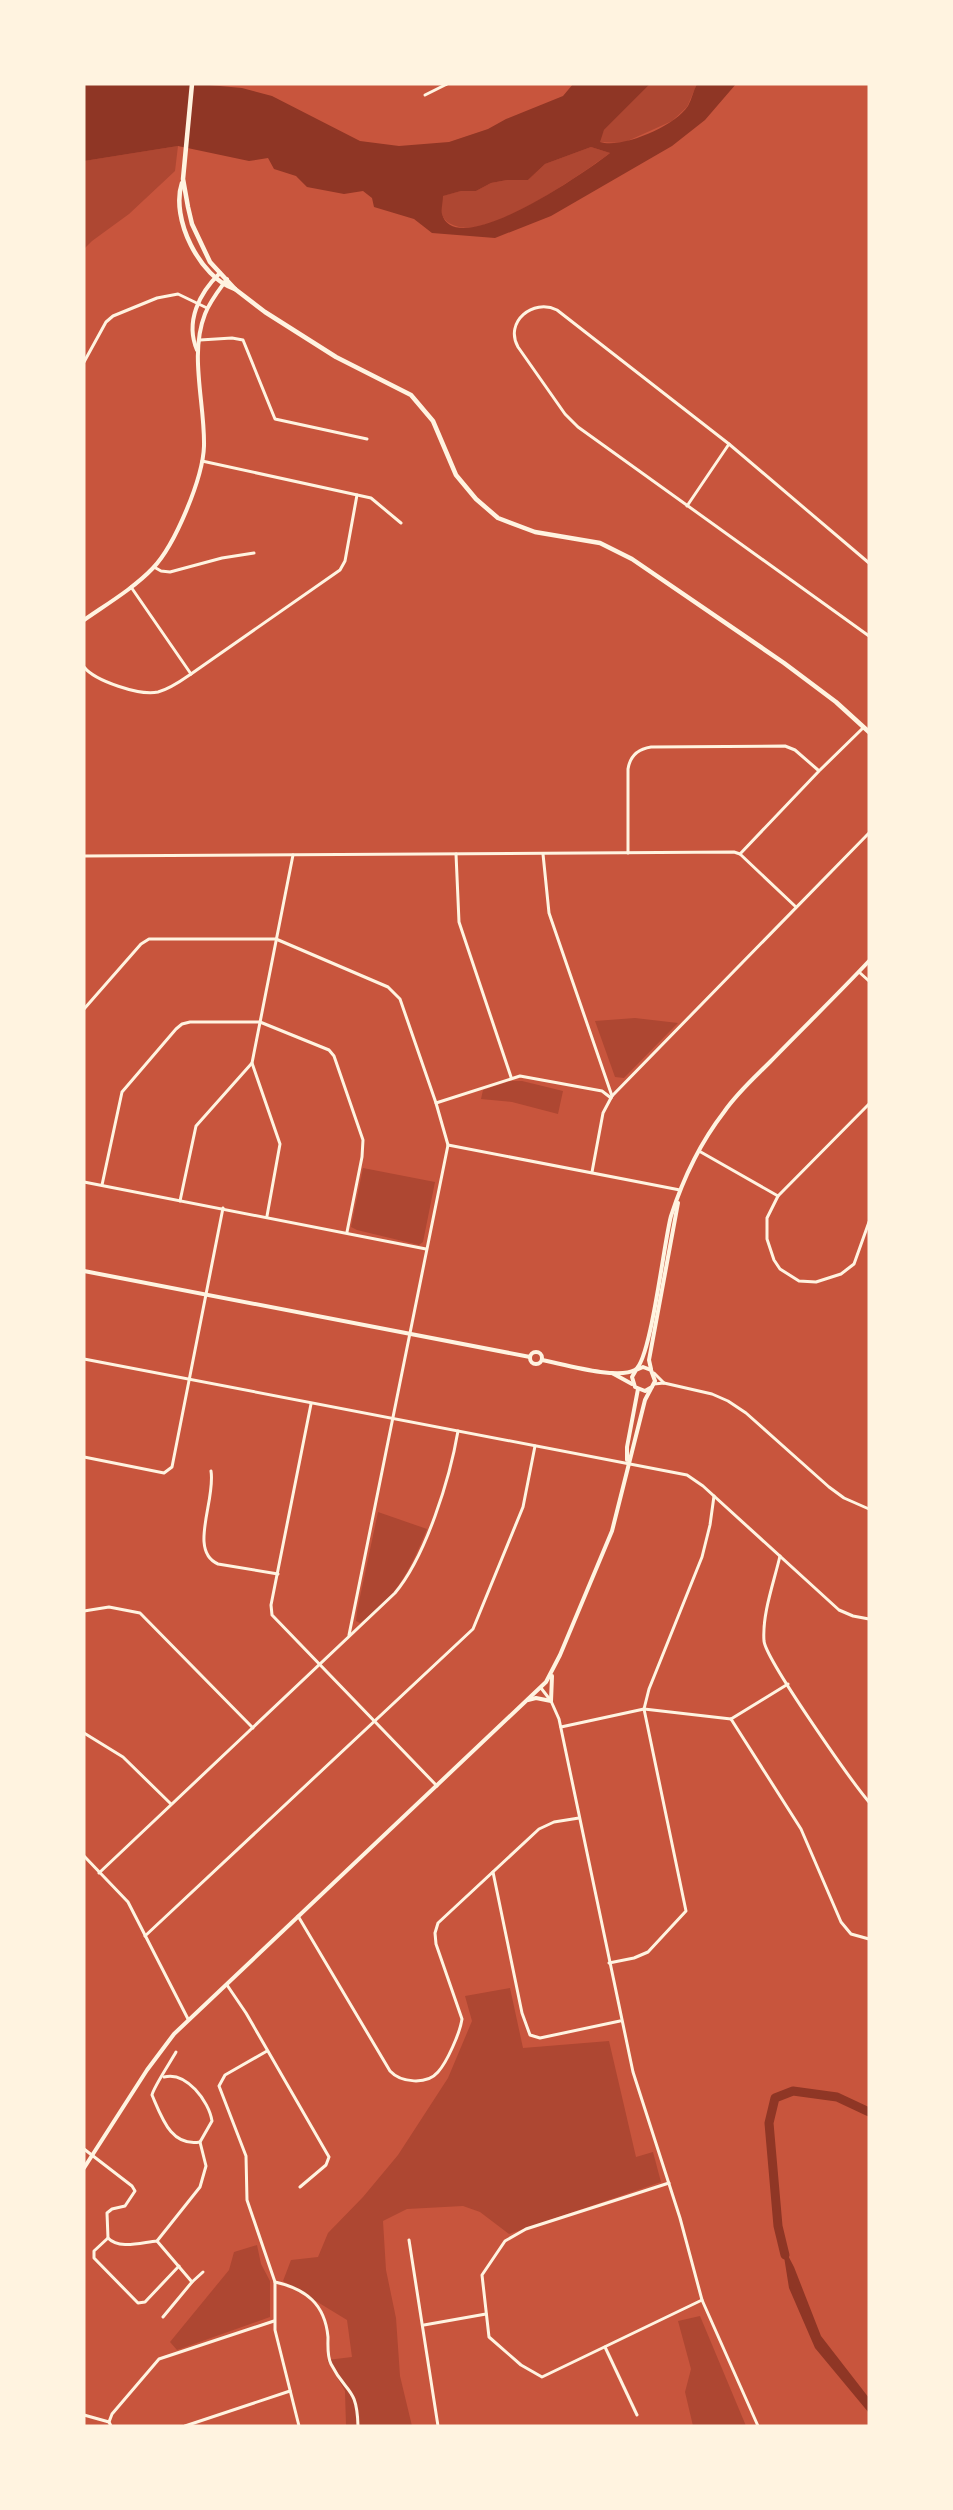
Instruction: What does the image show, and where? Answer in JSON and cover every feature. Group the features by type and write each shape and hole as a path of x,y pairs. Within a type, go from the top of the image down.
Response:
{"main road":[{"path":"192,84 183,179 178,199 182,220 194,250 214,278 222,285 235,289"},
{"path":"183,179 192,224 210,262 220,273 235,289 265,312 336,357 411,394 433,421 456,475 476,499 498,518 535,532 600,543 633,559 784,663 836,702 869,732"}],"street":[{"path":"425,95 447,84"},
{"path":"84,620 131,587 154,567 169,545 194,489 202,461 204,434 198,352 193,332 197,303 220,273"},
{"path":"198,352 202,322 207,308 227,279"},
{"path":"84,362 106,322 113,316 157,298 178,294 207,308"},
{"path":"869,563 729,444 555,308 535,307 525,312 518,321 513,333 518,347 570,419 869,636"},
{"path":"200,340 232,338 243,340 275,419 367,439"},
{"path":"687,506 729,444"},
{"path":"202,461 374,499 401,523"},
{"path":"84,667 98,677 148,693 162,691 191,674 340,570 345,561 357,495"},
{"path":"154,567 170,572 222,558 254,553"},
{"path":"131,587 191,674"},
{"path":"740,854 864,727"},
{"path":"628,853 628,769 631,759 640,750 651,747 785,746 795,750 819,771"},
{"path":"592,1172 602,1118 606,1105 612,1097 869,832"},
{"path":"456,854 459,922 512,1077"},
{"path":"543,854 549,913 612,1097"},
{"path":"84,856 740,854 796,908"},
{"path":"267,1216 280,1144 252,1063 293,855"},
{"path":"84,1009 146,940 276,939 395,992 403,1009 436,1103 448,1145 391,1418 349,1635"},
{"path":"633,1384 632,1377 643,1359 670,1220 680,1190 699,1150 714,1125 738,1095 869,961"},
{"path":"859,972 869,981"},
{"path":"102,1185 122,1092 176,1029 190,1022 260,1022 329,1050 334,1056 363,1140 362,1157 346,1232"},
{"path":"180,1201 196,1126 252,1063"},
{"path":"436,1103 520,1076 602,1091 612,1097"},
{"path":"869,1104 778,1196 766,1222 770,1251 780,1269 804,1282 833,1278 849,1269 859,1253 869,1222"},
{"path":"448,1145 680,1190"},
{"path":"699,1150 778,1196"},
{"path":"84,1182 267,1216 426,1249"},
{"path":"627,1463 634,1448 645,1400 653,1386 649,1360 680,1190"},
{"path":"84,1457 164,1473 170,1470 174,1462 223,1208"},
{"path":"84,1271 530,1357 534,1363 542,1360 612,1373 645,1391 664,1383 717,1396 736,1406 829,1487 844,1498 869,1509"},
{"path":"530,1357 532,1353 538,1352 542,1360"},
{"path":"84,1359 687,1475 714,1496 839,1610 869,1619"},
{"path":"612,1373 643,1367 652,1371 664,1383"},
{"path":"84,2168 160,2051 189,2019 541,1688 552,1672 612,1531 627,1463 627,1447 638,1389"},
{"path":"311,1404 271,1605 272,1615 436,1786"},
{"path":"99,1873 395,1593 406,1579 446,1486 458,1431"},
{"path":"145,1936 374,1723 476,1624 523,1507 535,1446"},
{"path":"211,1471 213,1485 203,1545 205,1554 219,1564 278,1574"},
{"path":"609,1963 634,1958 648,1952 686,1911 644,1709 649,1689 706,1543 714,1496"},
{"path":"780,1556 764,1639 768,1652 869,1802"},
{"path":"84,1611 109,1607 140,1613 253,1728"},
{"path":"551,1701 552,1672"},
{"path":"560,1727 644,1709 731,1719 788,1684"},
{"path":"541,1688 551,1701 560,1727 620,2021 633,2072 669,2183 702,2300 758,2426"},
{"path":"527,1701 536,1698 551,1701"},
{"path":"731,1719 801,1829 841,1922 851,1934 869,1939"},
{"path":"84,1733 123,1757 171,1804"},
{"path":"298,1916 390,2071 403,2080 434,2076 440,2071 462,2019 436,1944 436,1929 442,1918 544,1826 579,1818"},
{"path":"84,1856 123,1895 189,2019"},
{"path":"493,1872 522,2013 530,2035 540,2038 620,2021"},
{"path":"226,1983 329,2157 326,2165 300,2187"},
{"path":"267,2051 225,2075 219,2086 246,2156 247,2200 275,2282 274,2321 299,2426"},
{"path":"176,2052 164,2077 153,2088 152,2095 174,2136 182,2142 200,2142"},
{"path":"84,2149 135,2191 125,2206 112,2209 107,2213 108,2238 119,2245 157,2241 200,2187 206,2166 200,2142 212,2121 198,2092 176,2077 164,2077"},
{"path":"669,2183 526,2229 511,2236 498,2250 482,2275 491,2340 539,2377 549,2375 702,2300"},
{"path":"108,2238 94,2251 94,2258 138,2303 145,2302 179,2266"},
{"path":"409,2240 438,2426"},
{"path":"157,2241 192,2282"},
{"path":"163,2317 203,2272"},
{"path":"275,2282 295,2289 321,2309 327,2330 330,2362 355,2397 357,2426"},
{"path":"424,2325 486,2314"},
{"path":"84,2415 110,2424 115,2409 159,2359 274,2321"},
{"path":"605,2348 638,2415"},
{"path":"185,2426 290,2391"}],"shaded area":[{"path":"84,84 198,84 242,88 272,96 360,141 399,146 449,142 488,129 506,119 563,96 573,84 650,84 604,130 600,142 621,142 647,134 672,121 688,106 697,84 736,84 705,120 672,146 551,216 495,238 432,233 414,219 374,207 372,198 363,191 344,194 307,187 296,176 274,169 268,158 249,161 178,146 84,161","holes":["591,147 610,153 552,192 496,220 471,227 452,226 442,214 443,196 461,191 476,191 491,183 528,180 545,164"]},
{"path":"650,84 697,84 687,107 672,121 623,143 599,142 604,130"},
{"path":"178,146 175,171 129,214 84,249 84,161"},
{"path":"591,147 610,153 557,189 512,214 490,223 471,227 456,226 443,216 442,196 461,191 476,191 491,183 507,180 528,180 545,164"},
{"path":"635,1018 678,1023 624,1078 615,1077 595,1021"},
{"path":"510,1081 522,1081 563,1091 558,1114 512,1102 481,1099 483,1090"},
{"path":"363,1168 435,1182 423,1242 419,1245 351,1227"},
{"path":"378,1512 427,1529 401,1582 373,1614 360,1623 356,1621 357,1611"},
{"path":"510,1988 523,2048 609,2041 636,2157 653,2152 661,2182 509,2234 480,2212 463,2206 407,2209 383,2221 386,2270 396,2318 400,2376 412,2426 346,2426 345,2391 327,2360 352,2357 347,2320 283,2281 291,2260 318,2257 328,2233 363,2197 398,2155 448,2078 472,2021 465,1996"},
{"path":"782,2244 794,2267 821,2336 869,2398 869,2413 815,2348 789,2288"},
{"path":"257,2245 261,2264 270,2281 270,2317 177,2350 170,2342 229,2270 234,2252"},
{"path":"700,2316 746,2426 693,2426 685,2392 691,2369 678,2321"}],"waterway":[{"path":"785,2255 778,2226 769,2123 775,2098 793,2091 837,2097 869,2112"}]}
